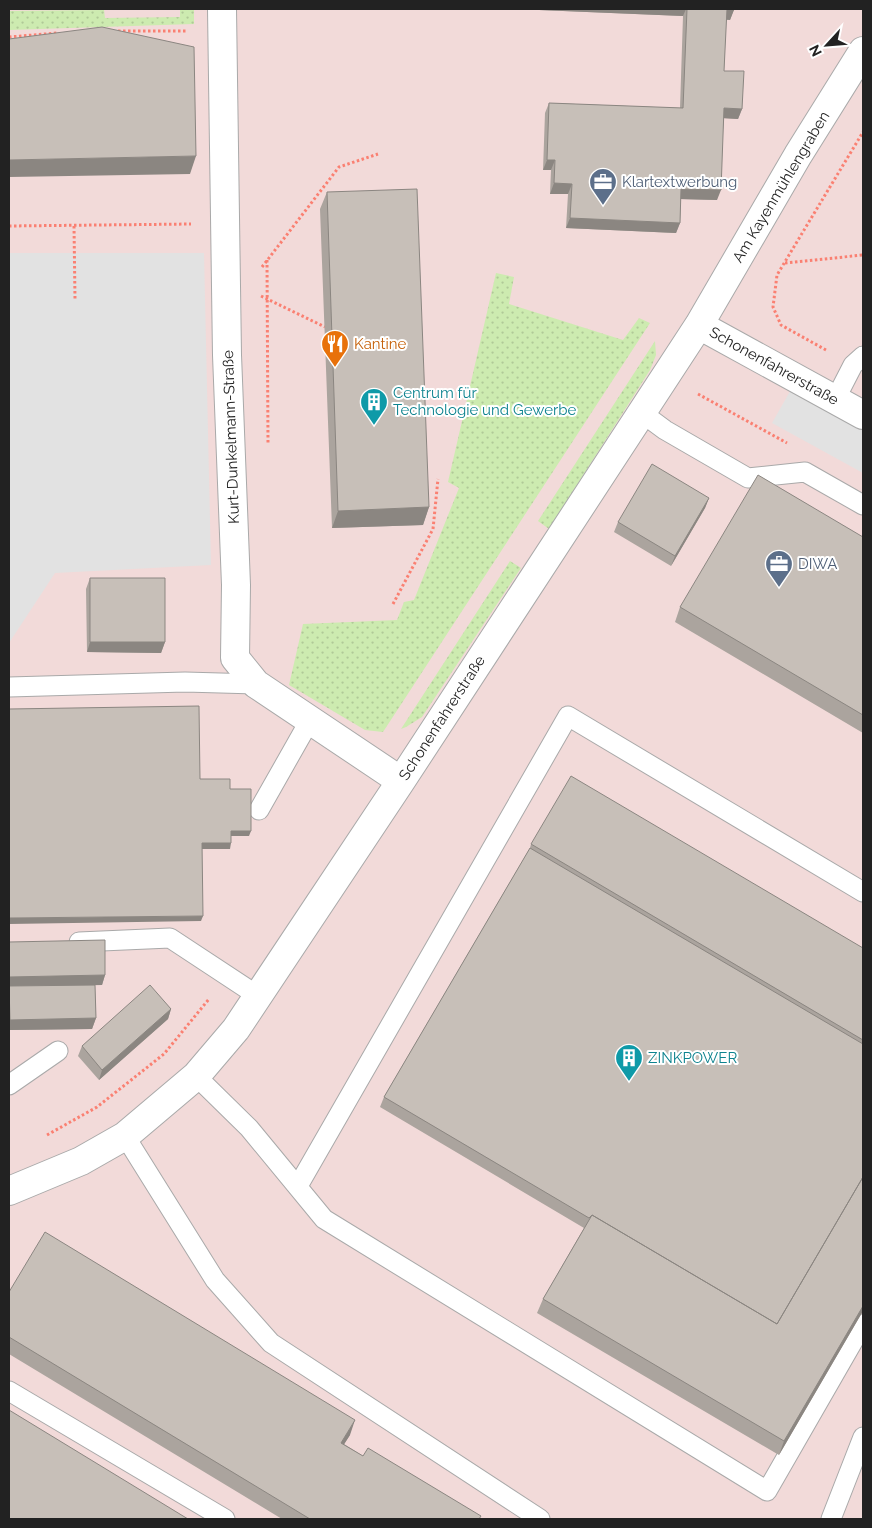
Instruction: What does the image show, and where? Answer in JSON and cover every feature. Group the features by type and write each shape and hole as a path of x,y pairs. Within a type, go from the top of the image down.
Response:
{"street":[{"name":"Kurt-Dunkelmann-Straße","path":"222,20 224,206 237,281 227,355 236,585 235,658 256,684 401,781"},
{"name":"Am Kayenmühlengraben","path":"699,325 798,156 863,51"},
{"name":"Schonenfahrerstraße","path":"9,1191 81,1161 125,1136 196,1076 236,1029 401,781 699,325 863,415"}],"lane":[{"path":"835,400 858,360"},
{"path":"642,413 665,430 748,478 806,472 863,505"},
{"path":"9,688 185,682 256,684"},
{"path":"298,1186 568,716 863,892"},
{"path":"258,810 310,720"},
{"path":"66,942 170,938 258,996"},
{"path":"9,1086 58,1051"},
{"path":"196,1076 249,1128 324,1219 767,1491 863,1324"},
{"path":"125,1136 215,1280 271,1343 540,1519"},
{"path":"9,1391 225,1519"},
{"path":"831,1519 863,1437"}],"path":[{"path":"116,31 222,20"},
{"path":"9,37 61,33"},
{"path":"26,35 27,41"},
{"path":"858,360 781,325 773,307 777,275 863,132"},
{"path":"325,327 267,300 237,281 339,167 378,154"},
{"path":"9,226 191,224 203,208 224,206"},
{"path":"74,226 75,299"},
{"path":"785,263 863,255"},
{"path":"698,394 794,446"},
{"path":"393,604 433,528 438,479"}],"shaded area":[{"path":"9,9 863,9 863,1519 9,1519"},
{"path":"9,253 204,253 211,565 55,573 9,643"},
{"path":"797,379 863,415 863,473 772,423"}],"green space":[{"path":"180,9 194,9 194,24 9,30 9,11 104,10 105,18 180,17"},
{"path":"496,273 514,277 509,304 623,340 639,318 650,323 383,732 365,730 289,685 303,624 397,620 404,602 414,600 459,488 448,482"},
{"path":"655,341 656,355 650,370 549,529 538,521"},
{"path":"510,561 521,568 422,717 401,729"}],"building":[{"path":"687,9 727,9 724,71 744,71 742,109 724,108 721,190 681,189 680,223 570,218 572,184 554,183 555,160 547,160 549,103 683,108"},
{"path":"102,27 194,47 196,156 9,160 9,39"},
{"name":"Centrum für Technologie und Gewerbe","path":"417,189 429,507 338,511 327,192"},
{"path":"652,464 709,498 675,556 618,522"},
{"name":"DIWA","path":"758,475 863,537 863,715 680,607"},
{"path":"90,578 165,578 165,642 90,642"},
{"path":"199,706 200,779 230,779 230,789 251,789 251,831 231,831 231,843 202,843 203,916 9,918 9,709"},
{"path":"571,776 863,948 863,1040 531,844"},
{"name":"ZINKPOWER","path":"530,848 863,1044 863,1177 777,1324 592,1215 589,1218 384,1097"},
{"path":"105,940 105,975 9,977 9,942"},
{"path":"95,985 96,1018 10,1020 9,986"},
{"path":"150,985 171,1009 102,1070 82,1046"},
{"path":"863,1177 863,1306 784,1441 543,1299 592,1215 777,1324"},
{"path":"45,1232 355,1420 341,1443 363,1456 368,1448 481,1516 479,1519 310,1519 9,1337 9,1292"},
{"path":"9,1410 188,1519 9,1519"}],"place":[{"name":"Klartextwerbung","path":"603,206"},
{"name":"Kantine","path":"335,368"},
{"name":"Centrum für Technologie und Gewerbe","path":"374,426"},
{"name":"DIWA","path":"779,588"},
{"name":"ZINKPOWER","path":"629,1082"}]}
